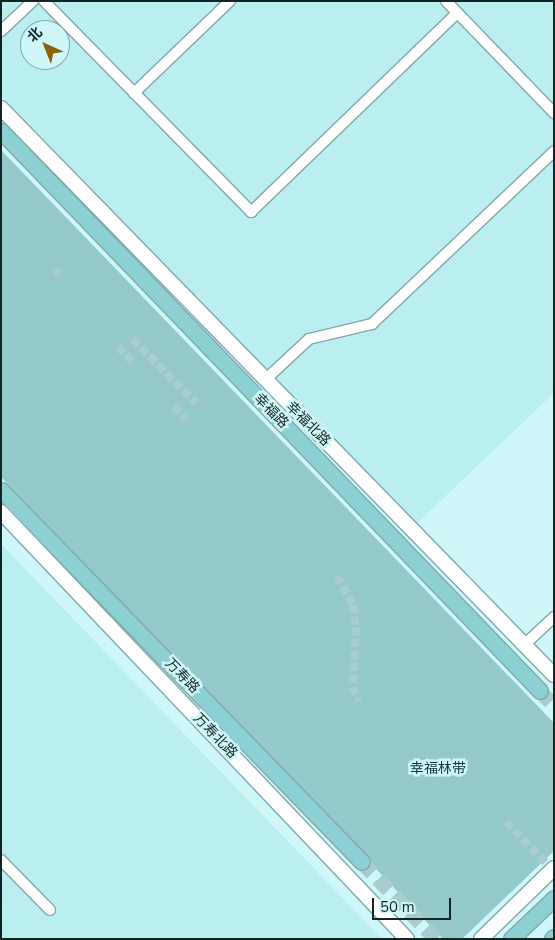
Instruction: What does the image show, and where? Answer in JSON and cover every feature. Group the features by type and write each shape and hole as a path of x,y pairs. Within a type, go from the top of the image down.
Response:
{"main road":[{"name":"幸福北路","path":"1,108 554,675"},
{"name":"幸福路","path":"1,131 540,691"},
{"name":"万寿路","path":"1,490 362,862"},
{"name":"万寿北路","path":"1,512 407,938"},
{"path":"481,939 554,868"},
{"path":"512,939 554,898"}],"street":[{"path":"1,31 33,1"},
{"path":"44,1 252,212 457,13"},
{"path":"134,93 230,1"},
{"path":"446,1 554,113"},
{"path":"265,380 309,339 372,324 554,151"},
{"path":"524,645 554,617"},
{"path":"1,860 50,910"}],"shaded area":[{"path":"1,1 554,1 554,393 416,524 1,95"},
{"path":"1,544 382,939 1,939"}],"green space":[{"name":"幸福林带","path":"1,150 554,723 554,851 463,938 443,939 1,477"}],"tunnel":[{"path":"55,270 59,274"},
{"path":"133,339 196,403"},
{"path":"118,347 132,361"},
{"path":"174,406 187,419"},
{"path":"337,576 353,605 356,627 353,687 358,701"},
{"path":"540,691 554,705"},
{"path":"506,822 554,871"},
{"path":"362,862 436,939"}]}
